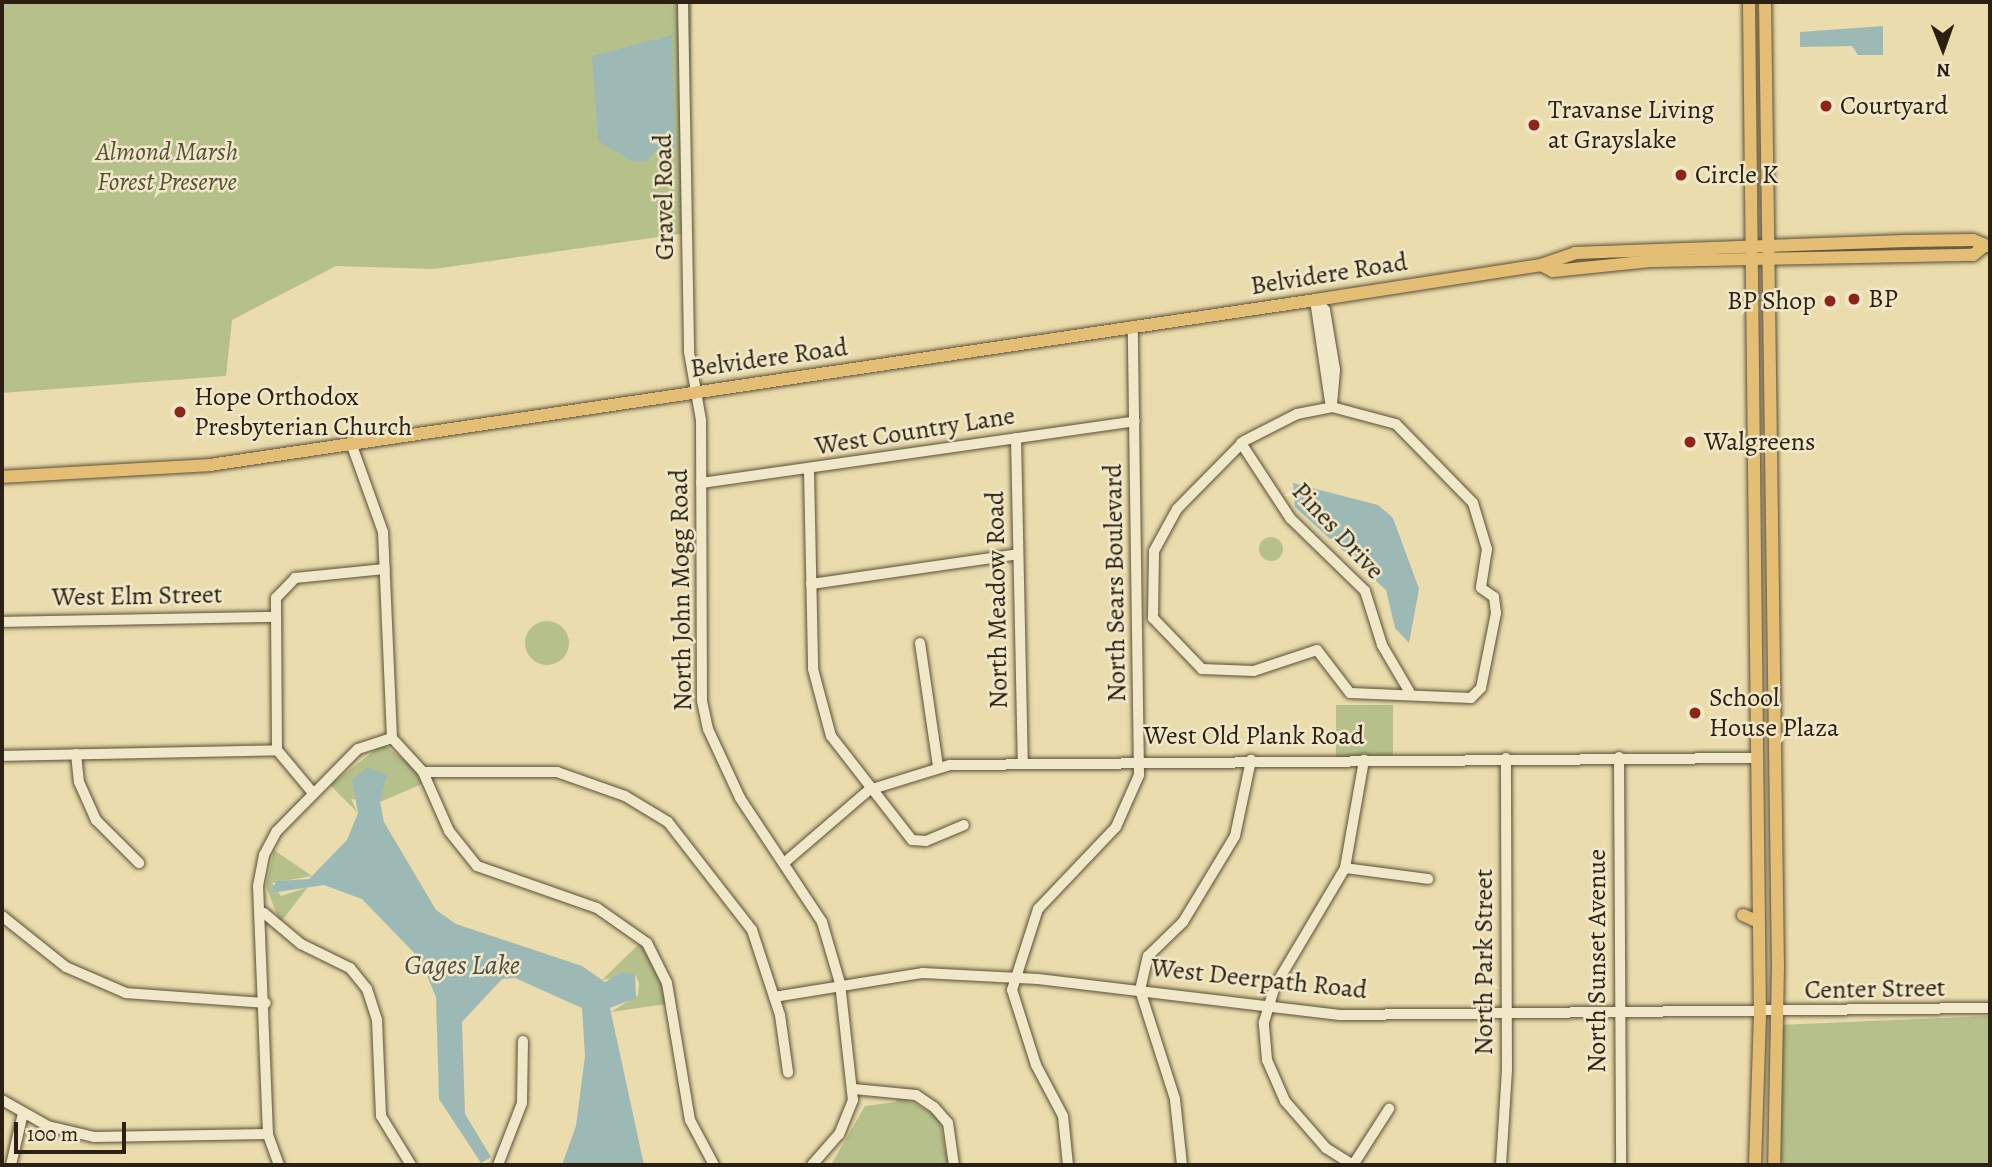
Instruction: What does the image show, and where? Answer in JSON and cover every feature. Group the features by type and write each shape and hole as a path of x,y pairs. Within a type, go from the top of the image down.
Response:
{"main road":[{"path":"1749,2 1760,1014 1755,1165"},
{"path":"1765,2 1777,882 1774,1165"},
{"name":"Belvidere Road","path":"2,477 175,469 1315,300 1541,265 1552,256 1606,249 1973,240 1987,247"},
{"name":"Belvidere Road","path":"1541,265 1553,271 1750,258 1973,255 1987,247"},
{"path":"1758,883 1777,882"}],"street":[{"name":"Gravel Road","path":"683,2 689,352 696,391"},
{"path":"1315,300 1325,310 1335,370 1332,407"},
{"name":"North Sears Boulevard","path":"1068,1165 1063,1116 1018,1015 1014,977 1038,909 1100,846 1129,806 1140,759 1133,326"},
{"name":"North John Mogg Road","path":"696,391 701,484 704,716 740,798 822,922 840,984 854,1089"},
{"path":"1332,407 1396,424 1473,503 1488,550 1480,588 1494,597 1496,613 1481,688 1460,698 1409,691 1374,698 1350,694 1317,650 1254,671 1202,669 1153,618 1154,551 1177,509 1241,443 1297,414 1332,407"},
{"name":"West Country Lane","path":"701,484 809,471 1135,421"},
{"name":"North Meadow Road","path":"1016,438 1023,760"},
{"path":"351,443 383,533 392,738 423,772 449,831 477,866 597,908 647,943 667,983 691,1120 714,1165"},
{"name":"Pines Drive","path":"1241,443 1290,518 1365,591 1386,654 1409,691"},
{"path":"809,471 813,669 823,715 844,759 912,839 926,841 964,825"},
{"path":"811,584 1018,554"},
{"path":"313,793 277,750 273,617 286,582 385,569"},
{"name":"West Elm Street","path":"2,622 273,617"},
{"path":"920,643 938,766"},
{"path":"279,1165 268,1135 264,913 258,886 264,855 313,793 364,745 392,738"},
{"path":"2,755 277,750"},
{"path":"76,754 79,782 96,820 139,863"},
{"name":"North Sunset Avenue","path":"1619,757 1620,1165"},
{"name":"North Park Street","path":"1501,1165 1507,1013 1506,758"},
{"name":"West Old Plank Road","path":"784,863 869,790 938,766 1023,760 1756,758"},
{"path":"1182,1165 1175,1099 1140,990 1148,956 1184,922 1235,836 1251,760"},
{"path":"1364,760 1345,868 1266,1007 1267,1060 1285,1101 1326,1148 1353,1165 1389,1109"},
{"path":"423,772 556,772 655,812 684,837 744,916 774,998 788,1072"},
{"path":"1345,868 1428,879"},
{"path":"264,913 301,944 350,968 368,989 377,1020 382,1116 411,1165"},
{"path":"2,916 66,967 126,993 266,1003"},
{"name":"West Deerpath Road","path":"774,998 840,984 923,973 1014,977 1340,1015 1620,1012 1760,1014"},
{"name":"Center Street","path":"1760,1014 1990,1008"},
{"path":"498,1165 522,1103 523,1041"},
{"path":"812,1165 839,1135 854,1089 893,1090 934,1107 948,1123 954,1165"},
{"path":"2,1100 23,1113 94,1137 268,1135"},
{"path":"11,1165 23,1113"}],"green space":[{"name":"Almond Marsh Forest Preserve","path":"2,2 692,2 687,233 434,269 336,266 232,320 226,376 2,393"},
{"path":"1271,537 1280,540 1283,549 1280,558 1271,561 1262,558 1259,549 1262,540"},
{"path":"547,621 563,627 569,643 563,659 547,665 531,659 525,643 531,627"},
{"path":"1336,705 1393,705 1393,756 1336,757"},
{"path":"383,744 415,768 422,784 380,802 351,799 358,813 330,785"},
{"path":"274,850 312,876 272,883 281,896 308,887 280,923 266,886"},
{"path":"641,942 659,973 666,1004 611,1012 638,995 639,983 635,974 602,980"},
{"path":"1990,1016 1990,1165 1779,1165 1778,1025"},
{"path":"898,1095 939,1117 948,1165 831,1165 865,1106 896,1102"}],"water":[{"path":"1883,26 1883,55 1858,55 1852,46 1800,47 1800,32"},
{"path":"672,35 675,150 657,149 647,161 633,162 598,141 592,56"},
{"path":"1293,483 1378,505 1393,518 1419,589 1409,643 1395,628 1386,590 1295,507"},
{"name":"Gages Lake","path":"368,767 387,775 380,802 384,822 436,910 456,924 582,966 605,982 622,972 635,974 636,998 610,1008 644,1165 562,1165 576,1126 585,1056 582,1008 515,978 502,979 462,1022 465,1114 491,1157 481,1163 439,1099 436,997 420,959 362,899 324,885 271,893 276,881 309,879 347,840 358,813 352,780"}],"place":[{"name":"Courtyard","path":"1826,106"},
{"name":"Travanse Living at Grayslake","path":"1534,125"},
{"name":"Circle K","path":"1681,175"},
{"name":"BP","path":"1854,299"},
{"name":"BP Shop","path":"1830,301"},
{"name":"Hope Orthodox Presbyterian Church","path":"180,412"},
{"name":"Walgreens","path":"1690,442"},
{"name":"School House Plaza","path":"1695,713"}]}
